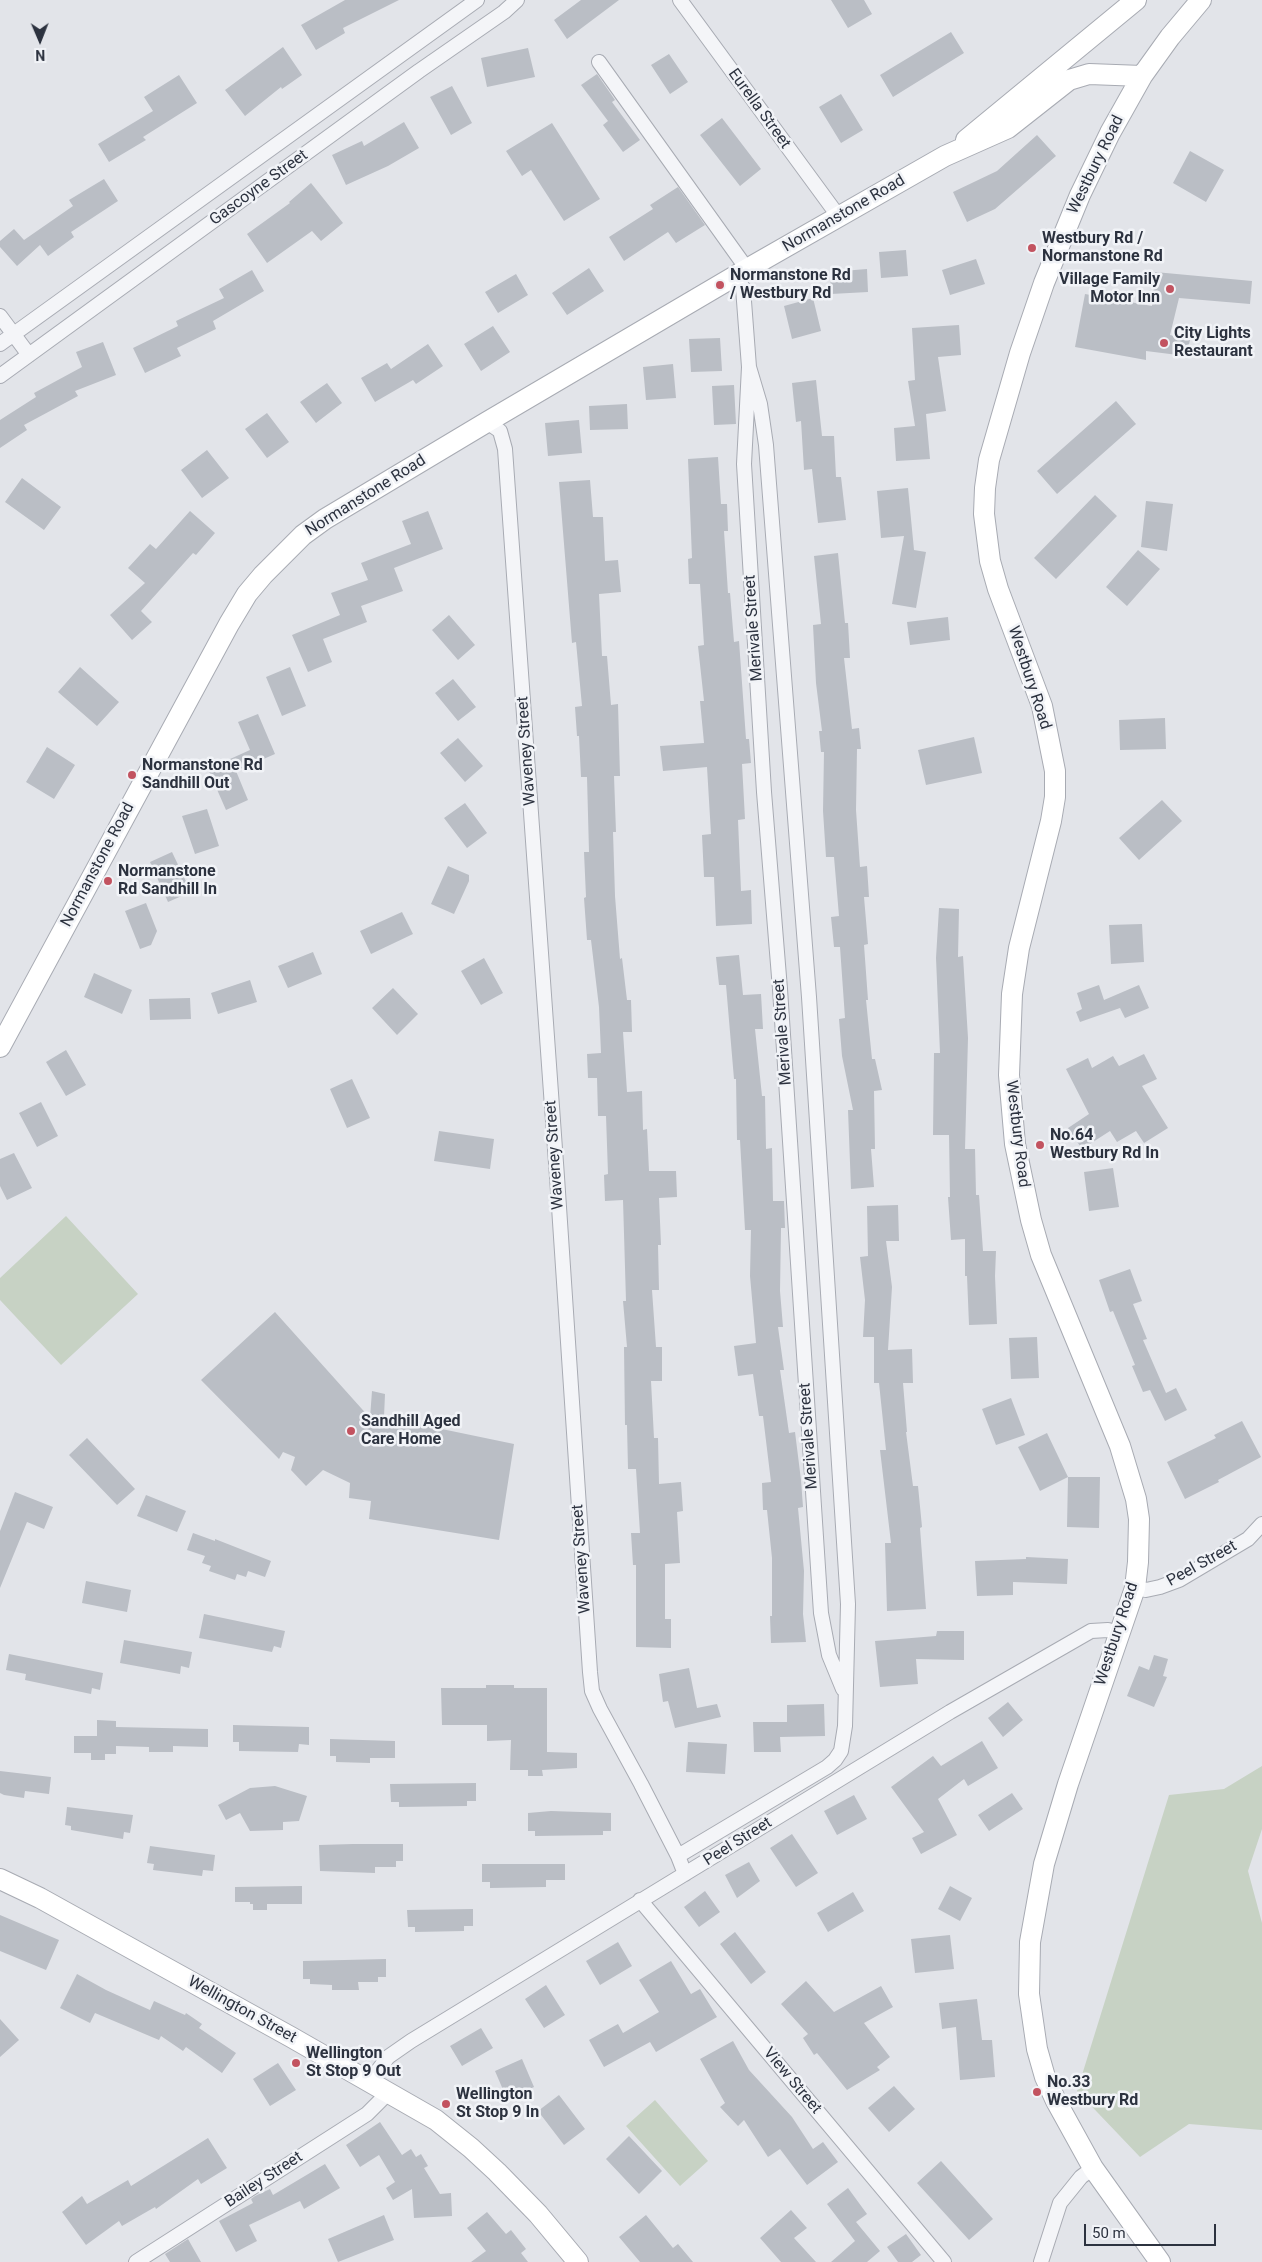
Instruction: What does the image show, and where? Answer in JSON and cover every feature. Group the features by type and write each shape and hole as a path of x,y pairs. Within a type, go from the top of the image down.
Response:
{"main road":[{"name":"Normanstone Road","path":"945,156 1136,0"},
{"name":"Westbury Road","path":"1160,2262 1093,2168 1070,2130 1046,2077 1032,2024 1028,1966 1034,1917 1044,1864 1068,1784 1135,1588 1139,1519 1120,1446 1041,1255 1031,1220 1015,1144 1009,1076 1012,994 1019,948 1051,821 1055,771 1042,706 993,570 984,514 984,488 989,460 1020,353 1044,283 1080,195 1110,133 1142,76 1170,37 1201,0"},
{"name":"Normanstone Road","path":"0,1047 134,798 247,594 282,554 325,519 487,422 945,156 1008,128 1069,80 1089,74 1142,76"},
{"name":"Wellington Street","path":"0,1879 49,1903 370,2081 436,2120 471,2148 538,2214 578,2262"}],"street":[{"name":"Gascoyne Street","path":"0,344 477,0"},
{"name":"Gascoyne Street","path":"0,376 419,71 504,12 517,0"},
{"name":"Eurella Street","path":"680,0 839,217"},
{"name":"Merivale Street","path":"599,62 741,273 749,367 744,464 764,792 780,989 821,1613 829,1655 844,1693"},
{"path":"0,316 29,355"},
{"name":"Merivale Street","path":"678,1856 827,1767 841,1751 844,1740 848,1604 809,997 766,445 760,404 749,367"},
{"name":"Waveney Street","path":"487,422 500,431 505,459 592,1691 678,1856 685,1874"},
{"name":"Peel Street","path":"1135,1588 1146,1590 1179,1580 1248,1539 1262,1524"},
{"name":"Peel Street","path":"370,2081 388,2057 640,1900 950,1712 1091,1631 1100,1629 1119,1633"},
{"name":"View Street","path":"640,1900 944,2262"},
{"name":"Bailey Street","path":"136,2262 367,2114 388,2092"},
{"path":"1041,2262 1053,2219 1060,2203 1081,2177 1093,2168"}],"green space":[{"path":"66,1216 138,1294 61,1365 0,1300 0,1278"},
{"path":"1262,1766 1262,1829 1248,1871 1262,1923 1262,2130 1189,2124 1140,2157 1077,2091 1169,1795 1224,1789"},
{"path":"655,2100 708,2161 680,2186 626,2126"}],"building":[{"path":"345,0 399,0 343,28 345,33 316,50 301,25"},
{"path":"581,0 619,0 567,39 554,20"},
{"path":"831,0 864,0 872,14 848,28"},
{"path":"951,32 964,53 893,97 880,75"},
{"path":"283,47 302,75 282,89 281,87 245,116 225,90"},
{"path":"528,48 535,77 487,87 481,58"},
{"path":"669,54 688,82 670,94 651,65"},
{"path":"597,74 615,100 612,102 640,140 623,152 603,125 608,121 581,85"},
{"path":"179,75 197,103 143,137 146,140 109,162 98,144 153,111 144,97"},
{"path":"452,86 472,123 451,135 430,97"},
{"path":"841,94 863,130 841,143 819,107"},
{"path":"722,118 761,169 740,186 700,135"},
{"path":"404,122 419,148 388,166 346,185 332,155 362,141 364,146"},
{"path":"552,123 600,199 564,221 531,170 522,176 506,151"},
{"path":"1037,135 1056,156 995,209 967,222 953,192 997,171"},
{"path":"1190,151 1224,170 1206,202 1173,183"},
{"path":"104,179 118,201 71,232 74,237 48,256 40,245 17,266 0,247 0,241 14,229 24,240 73,206 69,200"},
{"path":"311,183 343,223 321,241 312,231 267,263 247,234 290,203"},
{"path":"678,187 705,225 676,243 668,232 624,261 609,237 653,209 650,205"},
{"path":"906,250 908,276 881,278 879,252"},
{"path":"976,259 985,284 950,295 942,270"},
{"path":"589,268 604,291 567,315 552,293"},
{"path":"867,269 868,292 831,294 830,272"},
{"path":"252,270 264,291 213,321 216,329 177,348 181,356 145,373 133,348 178,326 176,321 224,298 219,289"},
{"path":"1155,272 1252,281 1250,304 1179,298 1170,335 1190,340 1186,356 1146,351 1146,360 1075,347 1085,294 1152,306"},
{"path":"516,274 528,295 498,313 485,292"},
{"path":"813,298 821,331 792,339 784,306"},
{"path":"959,325 961,355 938,357 946,411 926,414 930,459 896,461 894,428 915,426 908,381 915,380 912,328"},
{"path":"493,326 510,352 481,371 464,344"},
{"path":"720,338 722,371 691,372 689,339"},
{"path":"103,342 116,375 75,391 78,396 24,425 27,430 0,448 0,420 36,397 34,393 82,367 76,352"},
{"path":"428,344 443,366 416,384 413,380 375,402 361,378 387,363 391,369"},
{"path":"673,364 676,398 646,400 643,367"},
{"path":"816,380 822,436 834,436 836,477 841,477 846,520 818,523 812,469 804,470 801,421 796,422 792,383"},
{"path":"327,383 342,403 316,423 300,402"},
{"path":"734,385 736,424 714,425 712,386"},
{"path":"1116,401 1136,424 1057,494 1037,471"},
{"path":"627,404 628,429 590,430 589,406"},
{"path":"267,413 289,442 267,458 245,429"},
{"path":"579,420 582,453 548,456 545,423"},
{"path":"207,450 229,478 202,498 181,470"},
{"path":"718,457 721,504 727,504 728,531 724,531 728,593 730,593 734,642 739,641 746,739 749,739 751,763 742,764 745,819 738,820 741,891 751,890 752,924 716,926 714,877 704,877 702,835 711,834 707,767 663,771 660,746 704,743 700,701 704,701 698,646 704,645 700,584 689,584 688,559 692,558 688,459"},
{"path":"22,478 61,507 44,530 5,502"},
{"path":"590,480 593,517 603,517 605,561 618,560 621,592 599,594 602,656 607,656 611,705 618,704 620,776 614,776 616,832 613,832 615,896 620,959 622,958 627,1000 631,1000 632,1032 623,1032 627,1092 642,1091 643,1130 647,1129 649,1171 676,1171 677,1197 659,1198 661,1245 658,1245 659,1290 652,1290 656,1347 662,1347 662,1381 651,1381 654,1438 658,1438 659,1484 681,1482 683,1511 677,1512 680,1563 665,1564 665,1619 671,1619 671,1648 636,1647 636,1565 633,1565 631,1533 640,1533 636,1469 628,1469 627,1425 625,1425 624,1347 627,1347 623,1301 626,1301 623,1200 605,1201 604,1175 608,1174 606,1116 598,1116 597,1078 588,1078 587,1054 601,1053 599,1007 591,940 587,940 584,898 586,897 584,852 589,852 587,777 581,777 579,736 577,736 575,707 582,706 576,642 572,643 559,482"},
{"path":"908,488 914,550 926,552 916,608 892,604 904,536 881,538 877,491"},
{"path":"1095,495 1117,516 1056,579 1034,558"},
{"path":"1146,501 1173,504 1167,551 1141,547"},
{"path":"190,511 215,533 196,555 193,553 141,611 152,622 132,640 110,615 145,583 128,568 150,544 156,549"},
{"path":"428,511 443,549 394,568 403,591 361,606 367,622 323,639 332,662 308,672 292,635 340,615 331,593 368,580 361,563 411,544 402,521"},
{"path":"1138,550 1160,569 1127,606 1106,587"},
{"path":"838,553 845,623 848,623 850,658 844,658 852,729 859,728 861,749 857,749 856,810 860,867 867,866 869,897 864,897 868,944 864,945 868,1000 866,1000 872,1059 875,1059 882,1090 874,1091 875,1149 871,1149 874,1187 851,1189 848,1110 853,1110 842,1056 839,1019 845,1018 840,947 834,947 831,917 839,916 834,857 826,857 823,811 824,752 821,752 819,731 822,731 816,683 813,625 821,624 814,556"},
{"path":"449,615 475,645 458,660 432,630"},
{"path":"948,617 950,640 910,645 907,622"},
{"path":"80,667 119,702 97,726 58,692"},
{"path":"290,667 306,706 282,716 266,677"},
{"path":"453,679 476,707 458,721 435,693"},
{"path":"258,714 275,754 236,771 248,800 226,810 208,769 250,750 238,722"},
{"path":"1165,718 1166,749 1120,750 1119,720"},
{"path":"974,737 982,773 926,785 918,750"},
{"path":"458,738 483,766 465,782 440,753"},
{"path":"47,747 75,765 54,799 26,782"},
{"path":"1162,800 1182,821 1139,860 1119,838"},
{"path":"465,803 487,833 467,848 444,818"},
{"path":"207,809 219,846 195,854 182,816"},
{"path":"172,852 191,892 168,902 150,862"},
{"path":"448,866 469,875 469,881 454,914 431,904"},
{"path":"146,903 157,931 151,945 140,949 125,911"},
{"path":"939,908 959,909 958,957 963,956 968,1038 965,1149 975,1149 976,1195 979,1195 983,1251 996,1251 997,1324 969,1325 967,1276 965,1276 965,1239 951,1240 948,1197 950,1197 949,1135 933,1135 934,1053 940,1053 936,958"},
{"path":"402,912 413,934 371,954 360,931"},
{"path":"1142,924 1144,962 1111,964 1109,925"},
{"path":"313,952 322,974 288,988 278,966"},
{"path":"739,955 743,995 761,994 763,1029 755,1029 762,1096 765,1096 766,1149 772,1148 773,1201 784,1201 785,1228 781,1228 780,1291 783,1327 778,1327 784,1370 780,1370 789,1433 795,1432 801,1480 803,1507 798,1508 804,1571 803,1614 806,1642 771,1643 772,1558 767,1510 763,1510 762,1483 771,1482 763,1416 759,1416 753,1374 738,1376 734,1346 756,1343 750,1276 751,1230 745,1230 740,1140 737,1140 736,1079 734,1079 726,985 719,985 716,957"},
{"path":"484,958 503,993 481,1005 461,971"},
{"path":"94,973 132,990 122,1014 84,997"},
{"path":"250,980 257,1002 218,1014 211,993"},
{"path":"1099,985 1104,1000 1139,985 1149,1008 1125,1018 1120,1008 1080,1022 1076,1012 1082,1009 1077,993"},
{"path":"393,988 418,1014 397,1035 372,1008"},
{"path":"190,998 191,1019 150,1020 149,999"},
{"path":"66,1050 86,1085 66,1096 46,1062"},
{"path":"1144,1054 1157,1079 1142,1086 1168,1128 1144,1143 1136,1131 1117,1142 1110,1131 1082,1149 1068,1128 1089,1114 1066,1069 1088,1058 1092,1068 1113,1056 1119,1066"},
{"path":"352,1079 370,1118 347,1128 330,1089"},
{"path":"41,1102 58,1136 37,1147 19,1113"},
{"path":"439,1131 494,1139 490,1169 434,1161"},
{"path":"14,1153 32,1188 7,1200 0,1186 0,1159"},
{"path":"1113,1168 1119,1207 1089,1211 1084,1172"},
{"path":"898,1205 899,1241 886,1241 892,1287 888,1350 912,1349 913,1383 903,1383 906,1432 913,1486 918,1486 926,1609 887,1611 885,1543 891,1543 880,1450 886,1450 879,1383 874,1383 874,1337 863,1337 865,1300 860,1257 868,1256 867,1206"},
{"path":"1130,1269 1142,1301 1133,1304 1147,1339 1143,1340 1166,1393 1176,1388 1187,1410 1165,1421 1150,1390 1143,1392 1132,1366 1135,1365 1113,1311 1110,1312 1099,1280"},
{"name":"Sandhill Aged Care Home","path":"275,1312 370,1418 372,1391 385,1394 384,1417 514,1444 499,1540 369,1519 371,1501 349,1498 350,1483 323,1470 306,1486 291,1470 295,1457 283,1452 279,1459 201,1380"},
{"path":"1037,1337 1039,1378 1011,1379 1009,1338"},
{"path":"1011,1398 1025,1435 996,1445 982,1409"},
{"path":"1242,1421 1261,1457 1218,1480 1219,1482 1185,1499 1167,1462 1216,1438 1214,1435"},
{"path":"1047,1433 1068,1477 1040,1491 1018,1447"},
{"path":"87,1438 135,1489 117,1505 69,1455"},
{"path":"1068,1477 1100,1477 1099,1528 1067,1527"},
{"path":"15,1492 53,1507 44,1529 27,1522 0,1588 0,1531"},
{"path":"146,1495 186,1511 177,1532 137,1516"},
{"path":"193,1533 215,1541 215,1539 271,1561 265,1577 248,1571 246,1577 237,1574 235,1580 209,1571 211,1566 202,1563 205,1556 187,1550"},
{"path":"1026,1557 1068,1559 1067,1584 1013,1582 1013,1595 977,1596 975,1561 1026,1559"},
{"path":"86,1581 131,1590 127,1612 82,1603"},
{"path":"204,1614 285,1631 281,1648 274,1646 272,1652 199,1638"},
{"path":"937,1631 964,1631 964,1660 916,1659 918,1684 880,1687 875,1641 936,1636"},
{"path":"124,1640 192,1652 189,1668 181,1666 180,1674 120,1663"},
{"path":"9,1654 103,1673 100,1690 92,1688 91,1694 25,1680 26,1674 6,1670"},
{"path":"1154,1655 1168,1659 1163,1676 1167,1677 1154,1707 1127,1696 1139,1666 1149,1670"},
{"path":"689,1668 697,1708 717,1704 721,1717 675,1728 668,1701 663,1702 659,1674"},
{"path":"486,1685 514,1685 514,1688 547,1688 547,1752 577,1753 577,1768 542,1770 543,1776 528,1776 528,1770 510,1770 511,1740 487,1741 487,1725 442,1725 441,1688 486,1688"},
{"path":"1008,1702 1023,1720 1003,1737 988,1718"},
{"path":"824,1704 825,1736 780,1737 781,1752 754,1752 753,1722 787,1722 787,1705"},
{"path":"97,1720 116,1721 116,1727 208,1729 208,1747 173,1746 173,1752 149,1752 149,1747 116,1746 116,1754 105,1754 105,1760 91,1760 91,1753 74,1753 74,1736 97,1736"},
{"path":"233,1725 309,1727 309,1745 299,1744 298,1752 239,1751 239,1742 233,1742"},
{"path":"330,1739 395,1741 395,1758 370,1758 370,1763 336,1762 336,1756 330,1756"},
{"path":"982,1741 998,1768 968,1786 964,1779 938,1799 957,1835 921,1854 912,1838 924,1832 891,1787 933,1756 941,1766"},
{"path":"688,1742 727,1744 725,1774 686,1772"},
{"path":"0,1771 51,1777 49,1794 25,1791 24,1798 4,1795 0,1793"},
{"path":"476,1783 476,1801 467,1801 467,1806 399,1807 399,1802 391,1802 390,1784"},
{"path":"275,1786 307,1796 299,1821 283,1822 283,1830 250,1831 240,1813 226,1820 218,1805 250,1788"},
{"path":"1012,1793 1023,1809 989,1831 978,1815"},
{"path":"854,1795 867,1819 837,1835 824,1811"},
{"path":"67,1807 133,1815 130,1833 124,1832 123,1839 71,1830 71,1826 65,1825"},
{"path":"551,1811 611,1813 611,1831 603,1831 603,1835 535,1836 535,1831 528,1831 528,1813"},
{"path":"792,1834 818,1873 796,1887 770,1848"},
{"path":"403,1844 403,1861 396,1861 396,1867 375,1867 375,1873 320,1871 319,1845"},
{"path":"150,1846 215,1855 213,1871 203,1870 202,1876 153,1870 154,1864 147,1863"},
{"path":"749,1862 760,1881 737,1898 725,1875"},
{"path":"482,1864 565,1864 565,1880 546,1880 546,1887 490,1888 490,1882 482,1882"},
{"path":"302,1886 302,1904 267,1904 267,1910 253,1910 253,1904 250,1904 250,1902 235,1902 235,1887"},
{"path":"950,1886 972,1898 960,1921 938,1909"},
{"path":"705,1891 720,1912 699,1927 684,1907"},
{"path":"853,1892 864,1911 828,1932 817,1913"},
{"path":"473,1909 473,1926 464,1926 464,1931 415,1932 415,1927 408,1927 407,1910"},
{"path":"0,1915 59,1940 46,1970 0,1951"},
{"path":"735,1932 766,1972 751,1984 720,1944"},
{"path":"950,1935 954,1969 915,1973 911,1939"},
{"path":"618,1942 632,1966 600,1985 586,1961"},
{"path":"386,1959 386,1977 378,1977 378,1982 358,1982 359,1990 332,1990 332,1985 310,1984 310,1979 303,1979 303,1961"},
{"path":"671,1961 691,1994 700,1989 717,2017 656,2052 650,2042 604,2067 589,2040 618,2024 623,2033 659,2012 639,1980"},
{"path":"77,1974 106,1990 150,2010 154,2001 185,2015 186,2013 202,2024 199,2028 236,2053 222,2073 186,2047 183,2051 161,2036 159,2040 95,2013 90,2023 60,2008"},
{"path":"806,1981 834,2012 881,1986 893,2007 864,2023 890,2057 877,2067 880,2070 847,2090 817,2053 814,2055 803,2038 808,2034 781,2004"},
{"path":"546,1985 565,2015 544,2028 525,1999"},
{"path":"977,1999 982,2040 992,2040 995,2077 960,2080 956,2027 942,2029 939,2003"},
{"path":"0,2019 19,2040 0,2057"},
{"path":"481,2028 493,2048 462,2066 450,2046"},
{"path":"733,2041 749,2070 792,2117 813,2149 823,2142 838,2162 807,2185 780,2149 768,2157 744,2120 738,2126 720,2107 725,2103 700,2059"},
{"path":"522,2059 534,2087 507,2099 495,2071"},
{"path":"278,2063 296,2090 270,2106 253,2079"},
{"path":"894,2086 915,2109 889,2132 868,2108"},
{"path":"559,2095 585,2129 564,2145 538,2111"},
{"path":"380,2122 402,2155 411,2149 416,2157 421,2154 428,2166 424,2168 440,2194 451,2193 452,2216 414,2218 412,2189 393,2200 386,2188 395,2182 379,2155 360,2167 346,2145"},
{"path":"629,2136 662,2171 639,2194 606,2159"},
{"path":"208,2138 227,2168 201,2184 198,2179 156,2209 155,2207 122,2226 119,2221 86,2245 62,2212 82,2196 87,2204 128,2180 131,2186"},
{"path":"941,2161 993,2219 969,2240 917,2183"},
{"path":"325,2164 340,2188 304,2209 300,2201 249,2225 257,2241 236,2252 219,2221 253,2203 251,2199 255,2196 270,2189 273,2195"},
{"path":"848,2188 867,2214 856,2222 880,2251 867,2262 831,2262 855,2241 827,2204"},
{"path":"791,2210 807,2228 794,2238 816,2262 781,2262 760,2238"},
{"path":"487,2212 506,2234 511,2230 526,2249 521,2253 528,2262 471,2262 486,2251 467,2228"},
{"path":"384,2215 394,2240 338,2262 328,2239"},
{"path":"646,2215 673,2248 678,2244 693,2262 640,2262 619,2237"},
{"path":"906,2234 921,2255 912,2262 898,2262 887,2247"},
{"path":"188,2239 201,2262 170,2262 165,2254"}],"place":[{"name":"Westbury Rd / Normanstone Rd","path":"1032,248"},
{"name":"Normanstone Rd / Westbury Rd","path":"720,285"},
{"name":"Village Family Motor Inn","path":"1170,289"},
{"name":"City Lights Restaurant","path":"1164,343"},
{"name":"Normanstone Rd Sandhill Out","path":"132,775"},
{"name":"Normanstone Rd Sandhill In","path":"108,881"},
{"name":"No.64 Westbury Rd In","path":"1040,1145"},
{"name":"Sandhill Aged Care Home","path":"351,1431"},
{"name":"Wellington St Stop 9 Out","path":"296,2063"},
{"name":"No.33 Westbury Rd","path":"1037,2092"},
{"name":"Wellington St Stop 9 In","path":"446,2104"}]}
